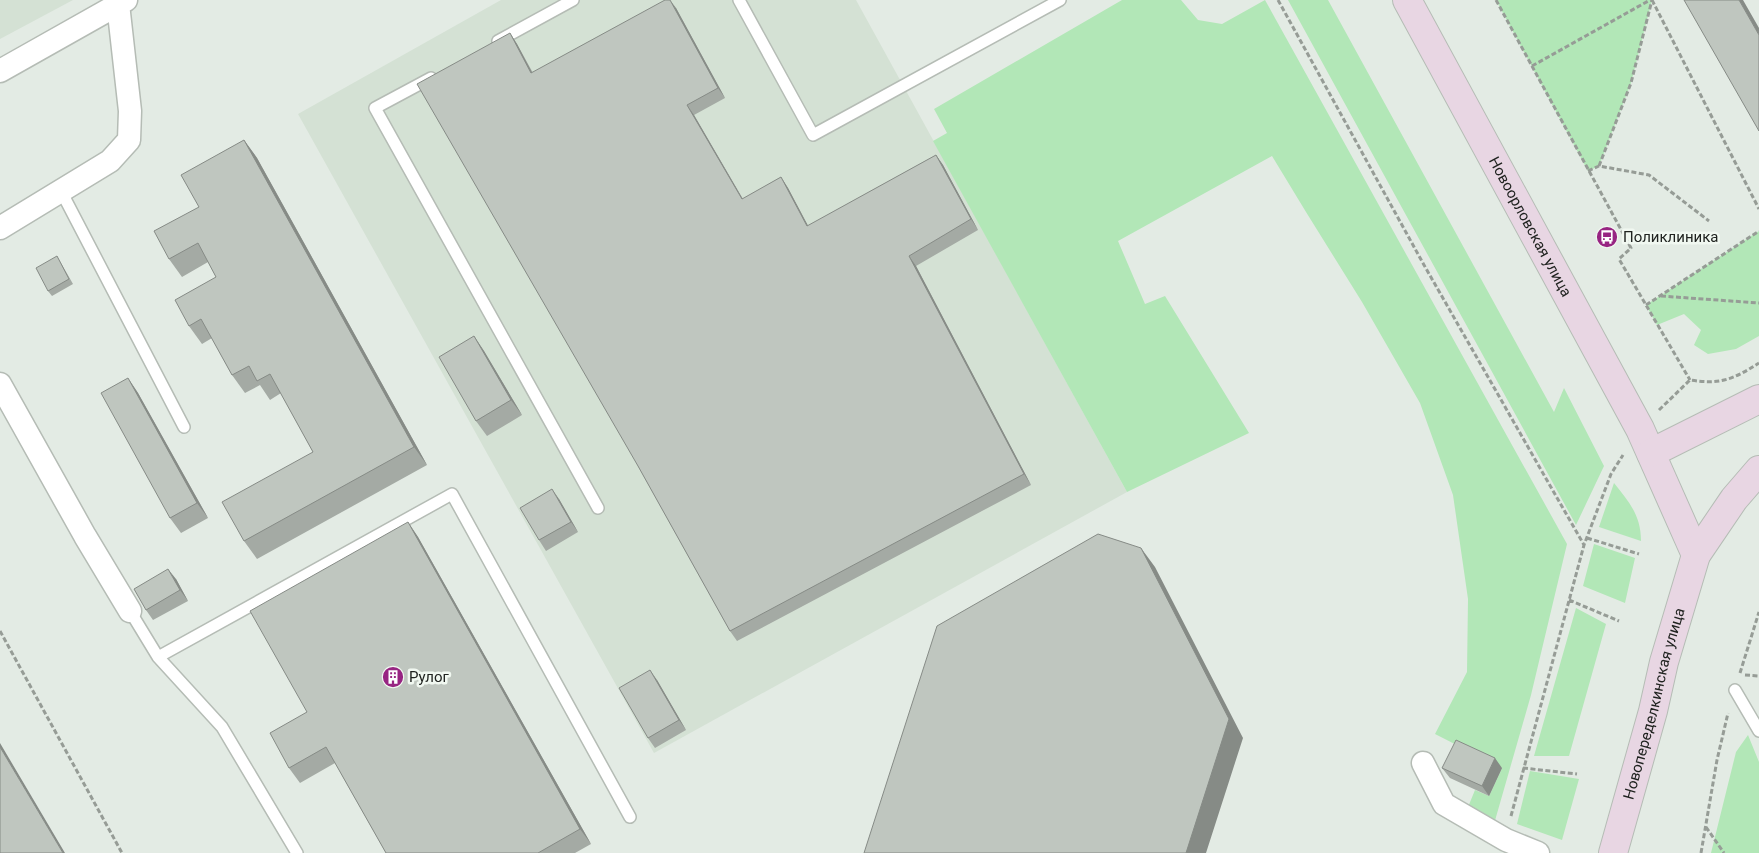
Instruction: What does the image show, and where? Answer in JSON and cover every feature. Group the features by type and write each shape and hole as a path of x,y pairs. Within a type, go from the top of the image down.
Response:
{"main road":[{"name":"Новоорловская улица","path":"1407,0 1640,429 1651,453"},
{"path":"1696,555 1651,453 1759,399"},
{"name":"Новопеределкинская улица","path":"1613,853 1664,662 1696,555 1734,499 1759,470"}],"street":[{"path":"0,71 122,2 130,111 128,140 110,161 0,228"},
{"path":"0,384 130,611"},
{"path":"1423,763 1444,804 1506,840 1538,853"}],"lane":[{"path":"487,47 573,0"},
{"path":"739,0 813,135 1060,0"},
{"path":"444,71 375,108 598,508"},
{"path":"61,191 184,427"},
{"path":"158,657 452,494 630,817"},
{"path":"130,611 158,657 222,727 297,853"},
{"path":"1734,690 1759,731"}],"path":[{"path":"1278,0 1424,265 1584,545"},
{"path":"1496,0 1631,248 1619,259 1690,380"},
{"path":"1532,66 1651,0"},
{"path":"1599,166 1631,83 1651,0"},
{"path":"1651,0 1759,209"},
{"path":"1588,170 1599,166 1650,175 1709,221"},
{"path":"1646,305 1759,231"},
{"path":"1660,296 1759,303"},
{"path":"1690,380 1708,383 1737,377 1759,363"},
{"path":"1506,840 1523,768 1584,545 1611,474 1640,429 1690,380"},
{"path":"1587,538 1639,554"},
{"path":"1569,600 1618,621"},
{"path":"1759,612 1740,674 1759,676"},
{"path":"0,631 122,853"},
{"path":"1701,853 1717,760 1734,690"},
{"path":"1523,768 1577,774"},
{"path":"1706,827 1724,853"}],"shaded area":[{"path":"0,0 73,0 0,39"},
{"path":"501,0 856,0 1127,492 654,753 298,114"}],"green space":[{"path":"1122,0 1181,0 1198,20 1222,24 1265,0 1567,544 1531,695 1494,824 1466,812 1475,790 1489,796 1502,768 1435,734 1467,672 1468,599 1453,495 1420,403 1362,302 1272,156 1118,241 1145,304 1165,296 1249,433 1127,492 933,141 947,133 934,109"},
{"path":"1288,0 1328,0 1554,412 1564,388 1604,466 1576,525"},
{"path":"1496,0 1652,0 1631,83 1599,166 1588,171"},
{"path":"1759,231 1759,336 1736,349 1708,354 1694,345 1701,330 1684,314 1657,325 1646,305"},
{"path":"1614,483 1633,509 1639,524 1641,541 1599,527"},
{"path":"1594,544 1635,558 1625,603 1583,586"},
{"path":"1576,608 1606,624 1569,756 1534,756"},
{"path":"1748,735 1759,762 1759,853 1711,853 1736,752"},
{"path":"1530,771 1579,779 1562,840 1517,824"}],"building":[{"path":"665,0 670,0 718,88 687,105 742,199 781,177 807,226 936,155 971,219 909,256 1024,474 730,631 638,466 417,84 510,33 531,73"},
{"path":"1684,0 1739,0 1759,35 1759,131"},
{"path":"244,140 414,447 244,541 222,502 313,452 270,374 257,381 249,366 232,375 201,319 189,326 175,300 216,277 198,243 169,259 154,231 199,207 181,175"},
{"path":"57,256 69,279 48,291 36,268"},
{"path":"474,336 511,400 476,421 439,357"},
{"path":"128,378 197,503 170,518 101,393"},
{"path":"552,489 571,522 539,540 520,508"},
{"name":"Рулог","path":"408,522 580,829 538,853 386,853 326,747 289,768 270,733 307,712 250,611"},
{"path":"1098,534 1141,548 1229,719 1186,853 864,853 937,626"},
{"path":"168,569 180,590 146,610 134,589"},
{"path":"650,670 679,720 648,738 619,688"},
{"path":"1456,740 1495,758 1482,786 1442,768"},
{"path":"0,747 63,853 0,853"}],"place":[{"name":"Поликлиника","path":"1607,237"},
{"name":"Рулог","path":"393,677"}]}
